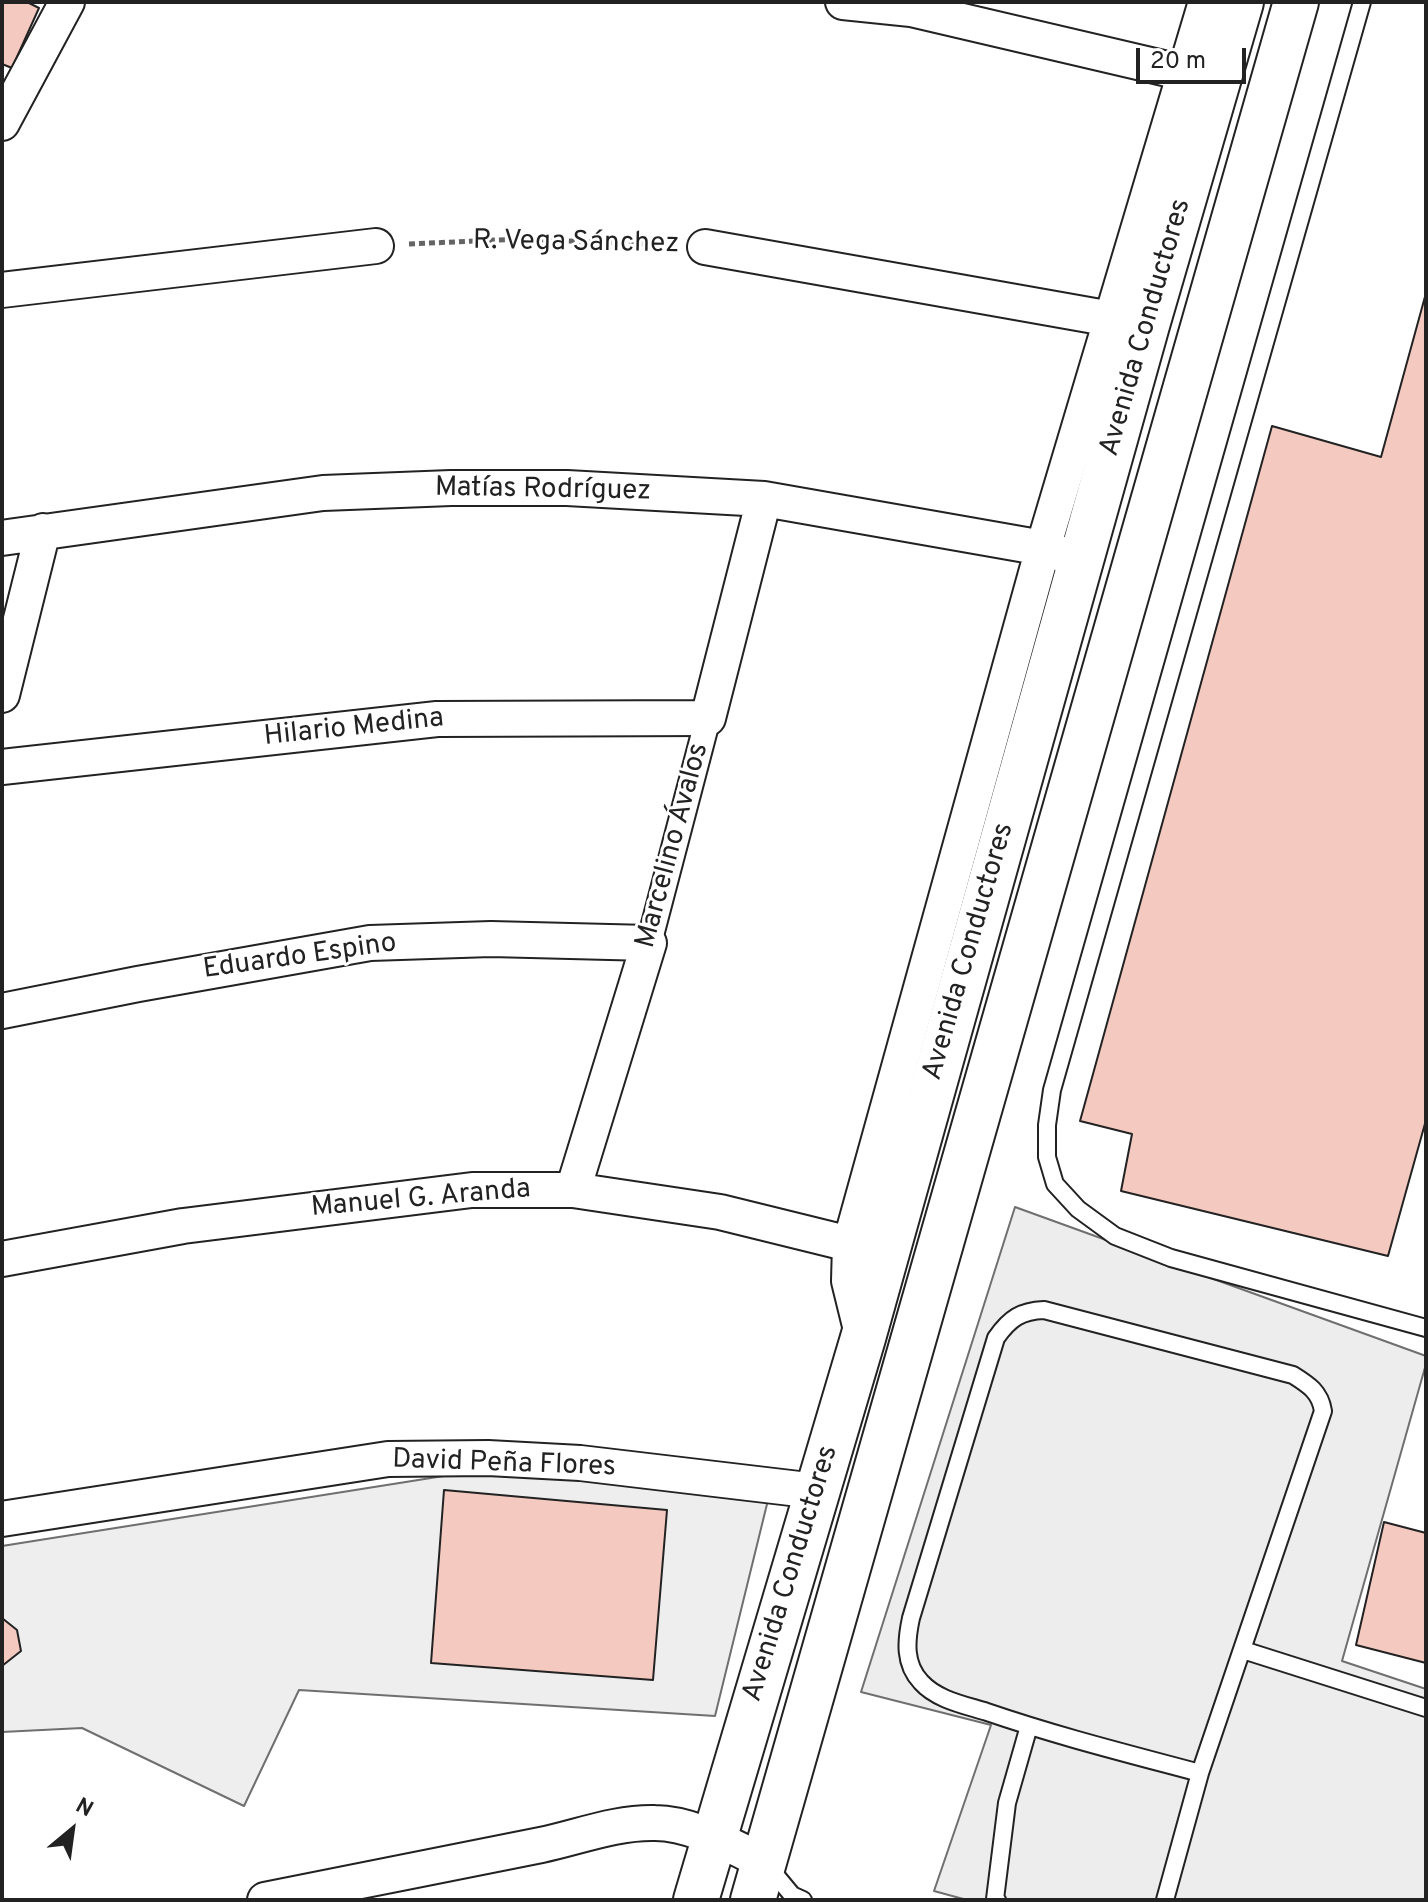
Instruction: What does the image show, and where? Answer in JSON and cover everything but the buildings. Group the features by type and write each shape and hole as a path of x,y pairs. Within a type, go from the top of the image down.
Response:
{"main road":[{"name":"Avenida Conductores","path":"696,1900 863,1338 867,1248 1062,554 1202,77 1241,2"},
{"name":"Avenida Conductores","path":"759,1881 1296,2"}],"street":[{"path":"2,123 68,2"},
{"path":"843,2 912,6 1202,77 1206,2"},
{"path":"2,290 376,246"},
{"name":"R. Vega Sánchez","path":"705,247 1129,322"},
{"name":"Matías Rodríguez","path":"2,538 323,493 567,488 764,499 1062,554"},
{"name":"Marcelino Ávalos","path":"573,1190 649,943 764,499"},
{"path":"2,695 43,531"},
{"name":"Hilario Medina","path":"2,767 437,719 708,718"},
{"name":"Eduardo Espino","path":"2,1011 370,943 491,939 649,943"},
{"name":"Manuel G. Aranda","path":"2,1259 183,1226 472,1190 573,1190 720,1212 867,1248"},
{"name":"David Peña Flores","path":"2,1519 388,1459 488,1458 580,1463 816,1491"},
{"path":"265,1900 625,1825 658,1822 713,1838 759,1881"}],"lane":[{"path":"1362,2 1052,1090 1047,1157 1055,1184 1078,1209 1115,1236 1171,1258 1426,1328"},
{"path":"1165,1900 1200,1773 1323,1411 1321,1399 1293,1375 1044,1310 1026,1311 1014,1316 996,1338 906,1640 909,1661 919,1680 934,1694 1029,1726 1200,1773"},
{"path":"1243,1650 1426,1708"},
{"path":"997,1900 1007,1803 1029,1726"},
{"path":"759,1881 803,1900"}],"path":[{"name":"R. Vega Sánchez","path":"376,246 519,239 705,247"}],"shaded area":[{"path":"1015,1207 1426,1356 1342,1661 1426,1689 1426,1900 967,1900 934,1891 991,1725 861,1692"},
{"path":"494,1468 768,1500 715,1716 299,1690 244,1806 82,1728 2,1732 2,1546"}]}
